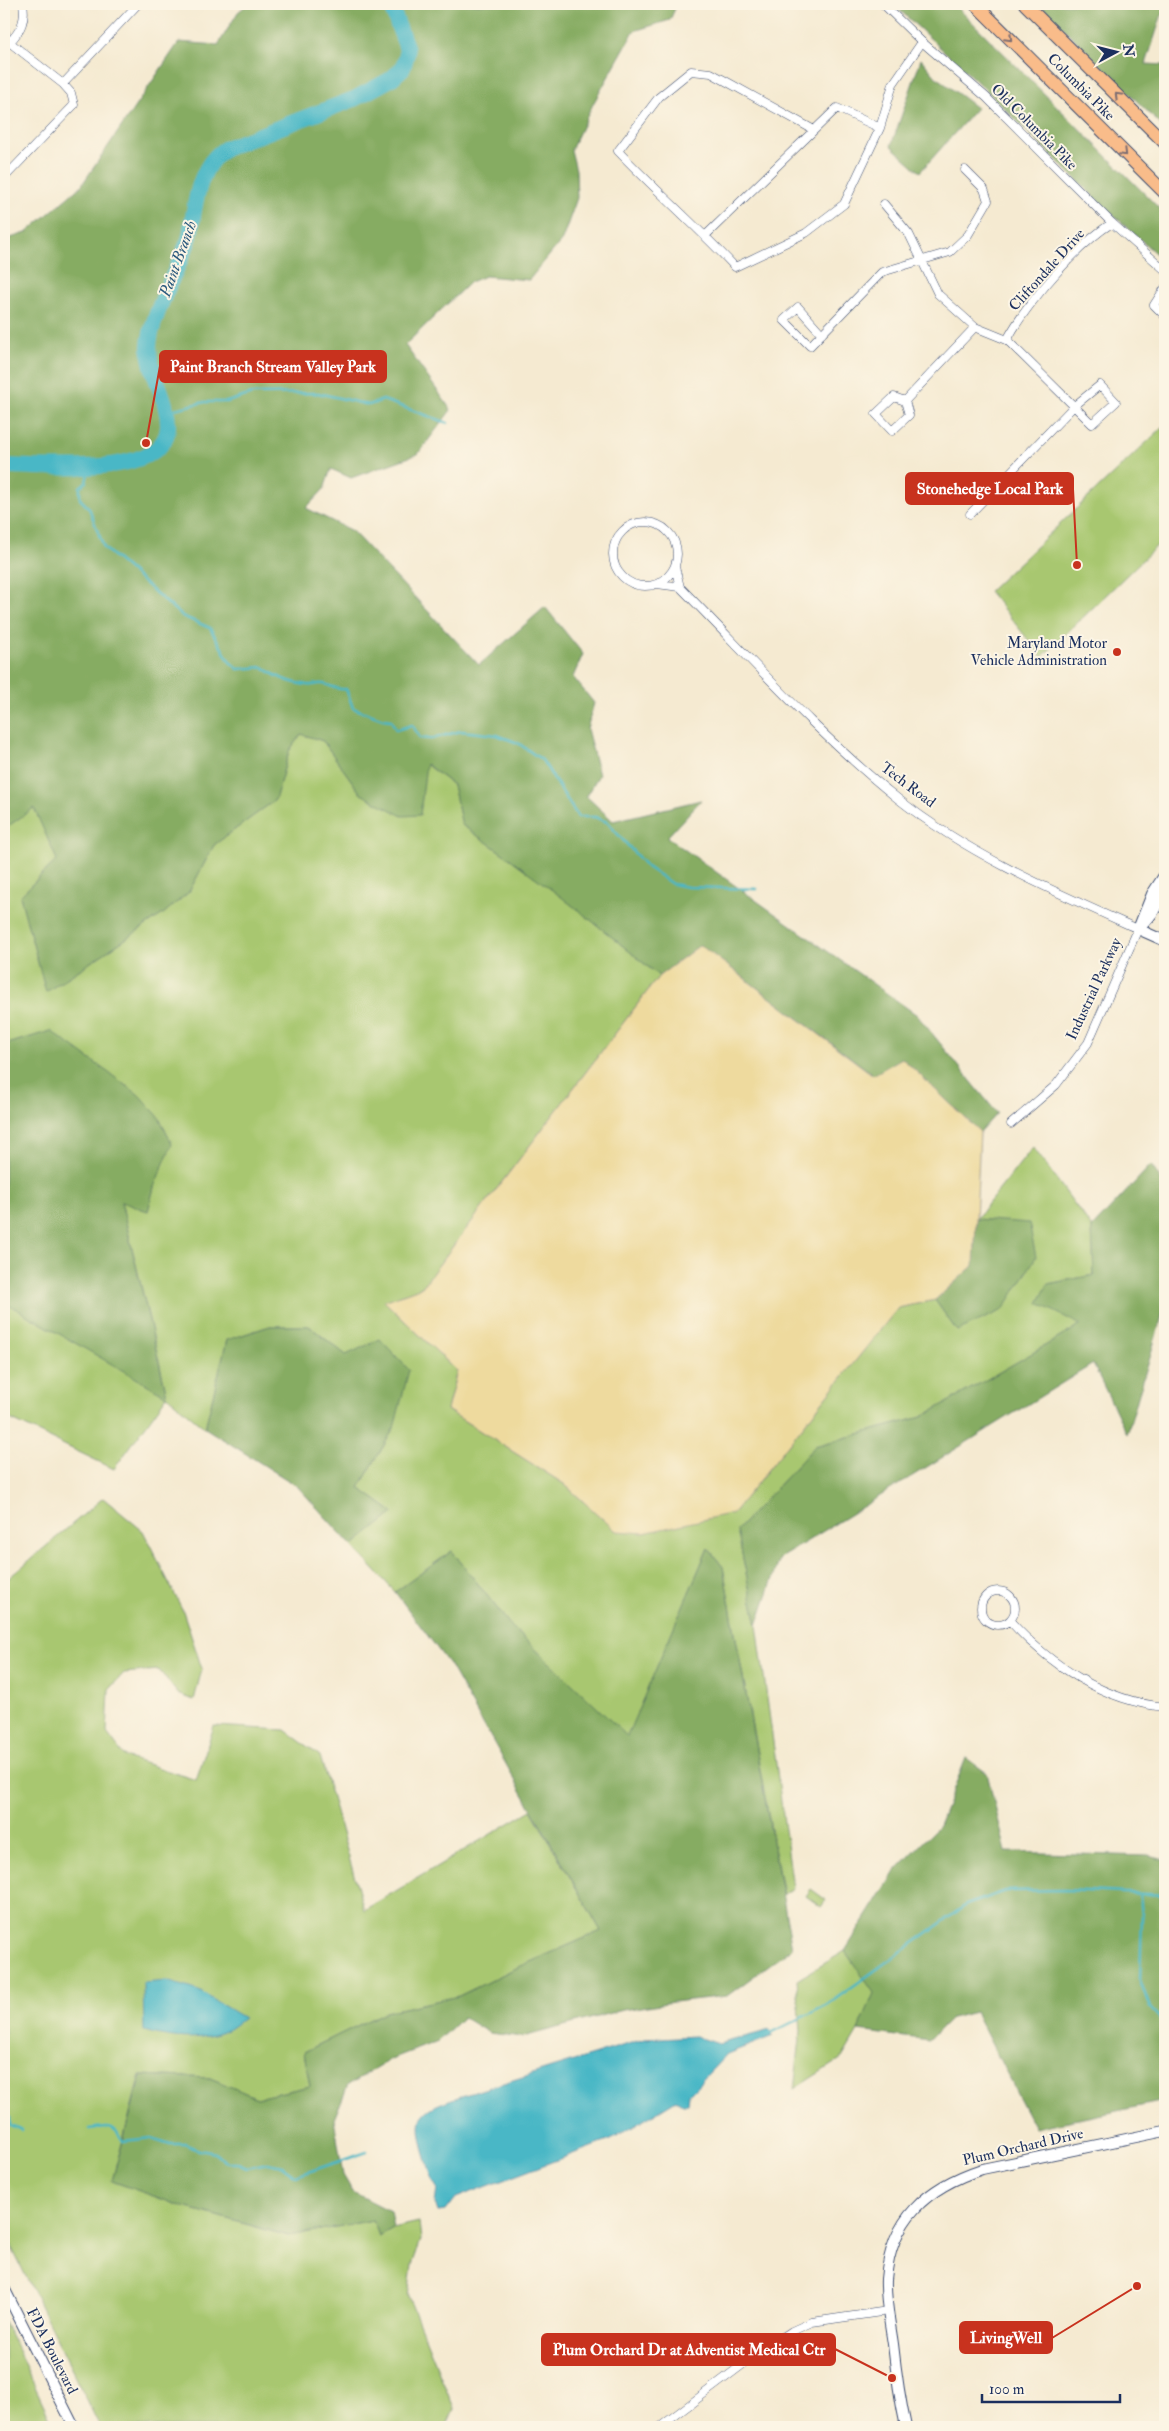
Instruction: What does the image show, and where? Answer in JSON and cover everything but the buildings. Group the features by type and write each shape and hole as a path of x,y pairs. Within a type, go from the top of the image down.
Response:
{"highway":[{"name":"Columbia Pike","path":"974,4 1165,193"},
{"name":"Columbia Pike","path":"1025,4 1165,143"}],"street":[{"path":"6,39 20,31 25,13 23,4"},
{"path":"63,84 138,4"},
{"name":"Old Columbia Pike","path":"883,4 922,42 986,97 1112,223 1165,270"},
{"path":"4,27 6,39 63,84 71,93 74,105 4,178"},
{"path":"814,130 711,73 691,72 660,97 618,151 672,205 706,235 734,267 806,234 844,204 880,128 893,84 922,42"},
{"path":"706,235 837,108 880,128"},
{"path":"822,334 798,307 784,320 810,346 822,334 882,272 950,252 968,235 988,201 984,189 965,170"},
{"path":"884,204 909,234 938,294 975,327 1007,340 1073,407 1092,424 1116,402 1100,385 1073,407 970,514"},
{"name":"Cliftondale Drive","path":"1007,340 1044,289 1069,261 1112,223"},
{"path":"1165,288 1154,305 1165,316"},
{"path":"904,400 975,327"},
{"path":"894,397 904,400 910,415 892,431 876,414 894,397"},
{"path":"657,584 670,574 675,567 678,557 676,544 670,532 653,522 640,522 624,529 615,543 613,553 615,565 621,575 639,586 657,584 680,587 675,567"},
{"name":"Tech Road","path":"680,587 842,752 898,799 954,837 1008,869 1053,892 1165,941"},
{"name":"Industrial Parkway","path":"1011,1124 1056,1085 1088,1043 1138,929 1151,918 1158,903 1163,889 1164,876"},
{"path":"1003,1591 1012,1597 1015,1612 1010,1621 999,1625 985,1619 981,1609 987,1594 1003,1591"},
{"path":"1010,1621 1032,1645 1091,1685 1117,1696 1165,1707"},
{"name":"Plum Orchard Drive","path":"906,2427 888,2311 886,2281 890,2255 899,2233 912,2212 931,2193 954,2178 982,2169 1165,2131"},
{"name":"FDA Boulevard","path":"4,2288 74,2427"},
{"path":"660,2427 750,2359 792,2331 812,2322 888,2311"}],"green space":[{"path":"248,4 677,4 670,20 634,31 593,104 571,150 576,170 577,198 562,240 529,280 485,276 470,282 405,345 451,410 418,454 351,478 331,469 324,489 306,508 352,531 479,665 545,607 583,654 573,677 594,703 587,729 599,775 586,796 613,821 701,800 667,837 917,1015 997,1113 980,1132 902,1058 874,1075 700,945 659,976 562,898 462,825 453,785 426,764 420,815 402,816 361,794 323,741 301,734 289,751 275,800 214,845 189,892 163,914 46,992 20,896 57,860 34,808 4,829 4,240 26,233 81,186 179,42 218,45 238,12"},
{"path":"893,4 954,4 1165,214 1165,262 1097,200 986,90"},
{"path":"1039,4 1165,4 1165,12 1161,17 1146,64 1165,65 1165,129"},
{"path":"921,59 936,77 977,108 920,172 891,146"},
{"path":"1165,425 1165,538 1042,657 989,591"},
{"path":"301,734 323,741 361,794 420,815 425,764 453,785 462,825 563,898 659,976 422,1287 385,1302 457,1371 447,1410 564,1484 616,1531 733,1513 898,1308 935,1300 957,1331 1029,1224 976,1219 1033,1147 1092,1228 1094,1275 1048,1284 1081,1325 922,1417 815,1446 737,1530 757,1625 793,1888 783,1895 723,1567 708,1548 627,1737 511,1626 452,1551 395,1592 352,1546 394,1513 359,1488 394,1428 346,1355 309,1326 270,1326 227,1340 205,1428 167,1396 114,1469 4,1416 4,1302 167,1395 121,1201 148,1211 154,1187 51,1031 4,1045 4,829 34,807 57,860 20,896 46,992 163,914 189,892 214,845 275,800 289,751"},
{"path":"51,1031 138,1094 159,1117 172,1144 154,1187 148,1211 121,1202 167,1396 4,1302 4,1045"},
{"path":"1151,1165 1165,1186 1165,1306 1127,1434 1093,1364 780,1558 757,1625 737,1530 815,1446 922,1417 1081,1325 1038,1303 1048,1284 1094,1275 1092,1228"},
{"path":"976,1219 1029,1223 1036,1257 1003,1310 957,1331 935,1300 974,1265"},
{"path":"270,1326 309,1326 346,1355 380,1339 409,1370 394,1428 359,1488 394,1513 352,1546 297,1486 205,1428 227,1340"},
{"path":"103,1498 143,1531 183,1611 202,1669 194,1700 178,1694 159,1670 124,1673 109,1689 107,1733 125,1757 196,1780 214,1726 285,1730 320,1756 364,1910 531,1810 601,1931 512,1970 459,1996 385,2012 304,2052 310,2086 257,2098 210,2078 140,2075 112,2181 181,2206 288,2236 373,2220 379,2236 393,2228 419,2222 421,2240 412,2265 408,2296 454,2409 446,2427 100,2427 4,2232 4,1582"},
{"path":"708,1548 723,1567 792,1948 727,1996 623,2010 523,2037 489,2033 463,2017 438,2041 391,2059 348,2085 334,2119 343,2175 353,2192 390,2211 393,2228 379,2236 373,2220 289,2236 181,2206 112,2181 141,2075 210,2078 257,2098 310,2086 304,2052 385,2012 459,1996 512,1970 601,1931 449,1664 395,1592 452,1551 511,1626 627,1736"},
{"path":"966,1758 987,1773 1006,1852 1149,1856 1165,1860 1165,2101 1035,2128 975,2012 951,2018 929,2040 858,2031 874,1993 845,1951 896,1870 939,1826"},
{"path":"811,1889 826,1900 821,1907 806,1896"},
{"path":"845,1951 875,1993 858,2031 842,2058 794,2089 801,2031 797,1980"},
{"path":"4,2321 54,2427 4,2427"}],"sand":[{"path":"700,945 873,1075 902,1058 980,1132 974,1265 935,1300 898,1308 733,1513 644,1533 616,1531 564,1484 447,1410 457,1371 384,1301 422,1287 659,976"}],"water":[{"path":"167,1981 199,1991 244,2018 225,2031 205,2037 163,2036 144,2031 143,1983"},
{"path":"770,2030 773,2036 727,2054 689,2094 688,2104 682,2104 676,2100 615,2138 456,2198 446,2211 438,2212 435,2203 437,2188 426,2158 420,2131 422,2117 436,2106 452,2099 644,2039 695,2036 719,2044"}],"waterway":[{"name":"Paint Branch","path":"4,466 71,468 124,463 146,455 162,444 168,427 167,416 152,366 149,346 150,337 161,303 189,239 196,200 203,176 216,156 226,148 354,99 391,79 403,68 407,54 406,46 390,4"},
{"path":"166,411 205,402 227,402 252,394 318,393 369,405 383,400 448,423"},
{"path":"90,466 86,482 80,487 80,499 89,508 104,548 182,616 210,628 230,662 238,669 263,667 278,677 295,683 323,684 346,689 353,708 391,720 396,730 412,725 420,738 431,739 461,731 497,735 518,743 542,760 578,817 595,817 607,822 647,867 672,884 688,887 757,889"},
{"path":"771,2033 827,2005 966,1905 1006,1891 1065,1890 1165,1895"},
{"path":"1140,1894 1142,1916 1140,1980 1150,2008 1165,2024"},
{"path":"4,2114 10,2117 10,2125 22,2130"},
{"path":"89,2129 113,2128 123,2141 152,2138 170,2144 184,2144 199,2150 216,2153 226,2163 238,2163 247,2167 268,2163 282,2166 296,2176 367,2152"}],"place":[{"name":"Paint Branch Stream Valley Park","path":"146,443"},
{"name":"Stonehedge Local Park","path":"1077,565"},
{"name":"Maryland Motor Vehicle Administration","path":"1117,652"},
{"name":"LivingWell","path":"1137,2286"},
{"name":"Plum Orchard Dr at Adventist Medical Ctr","path":"892,2378"}]}
